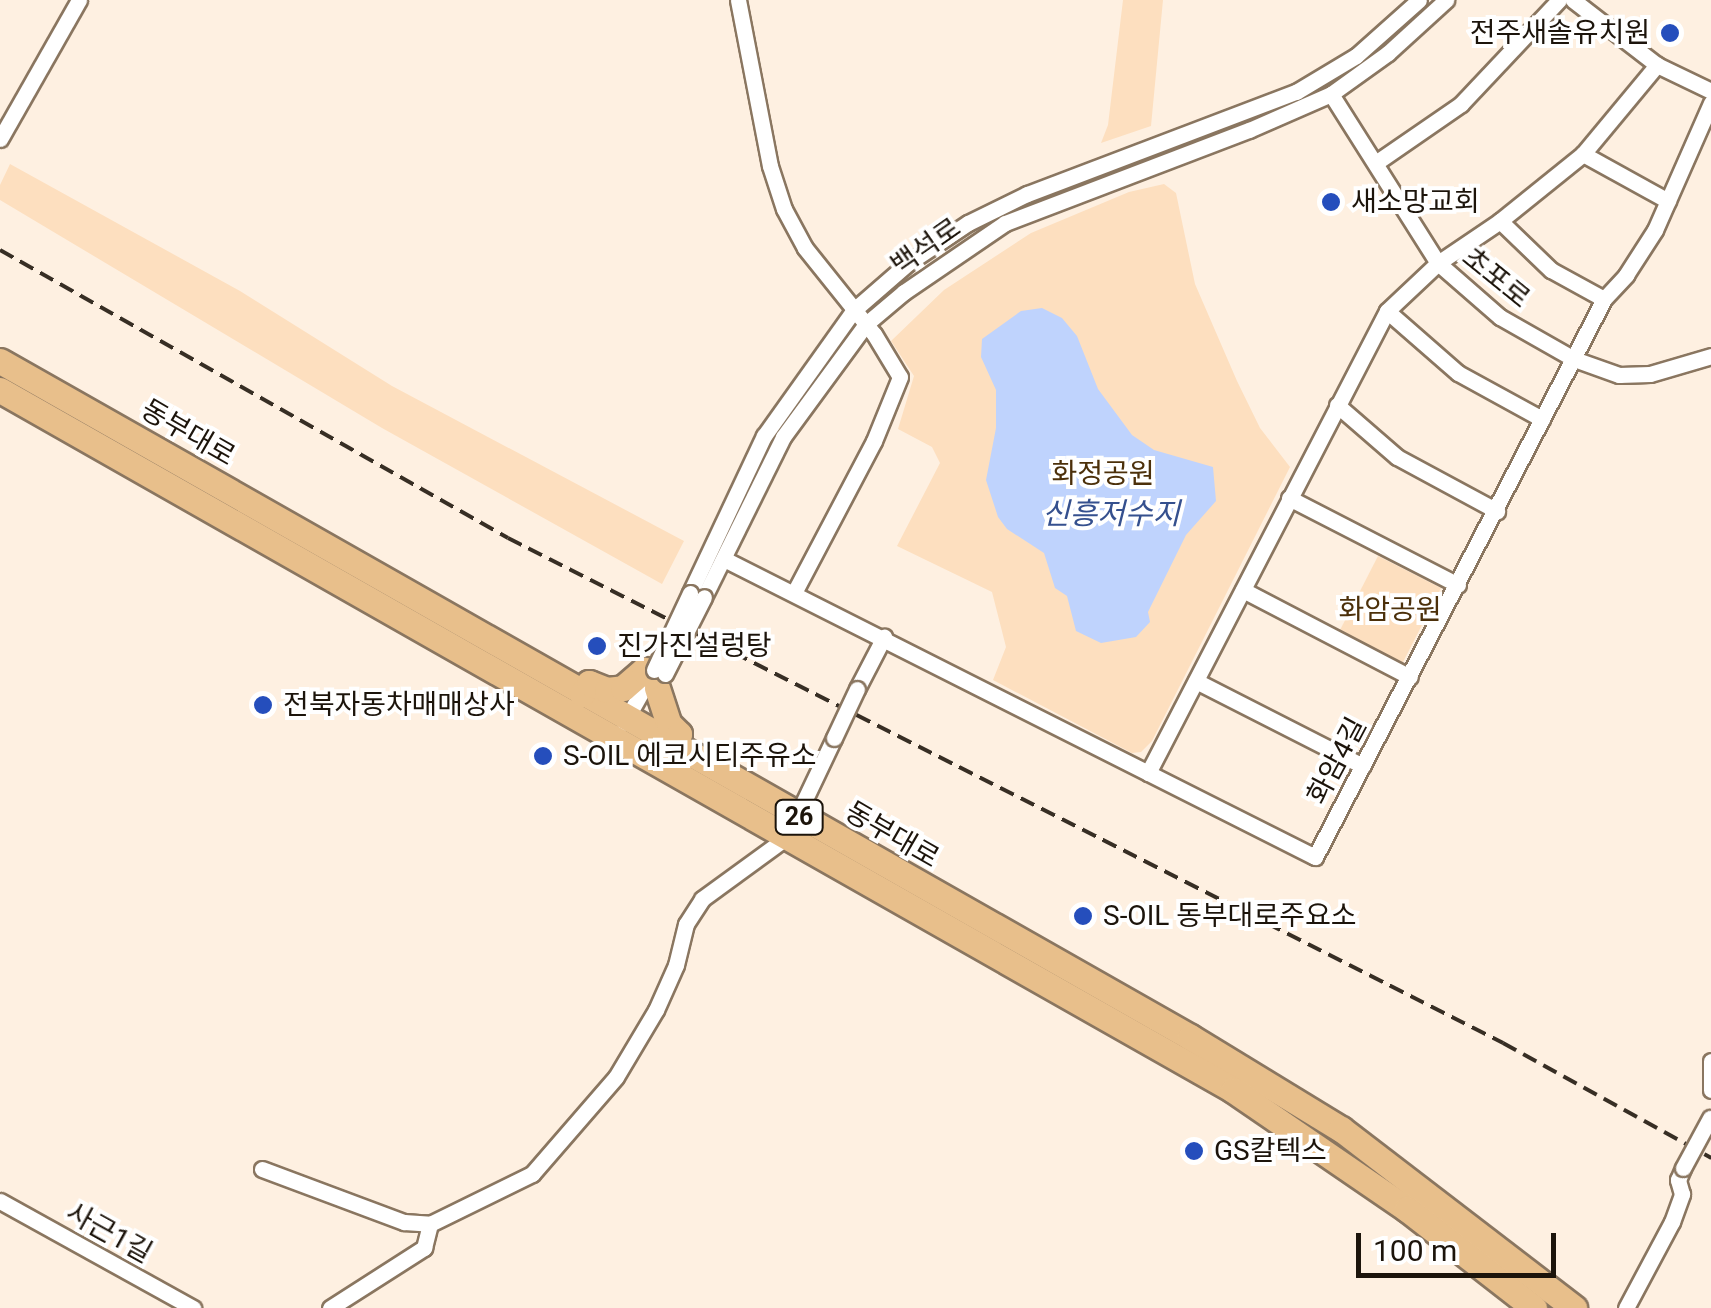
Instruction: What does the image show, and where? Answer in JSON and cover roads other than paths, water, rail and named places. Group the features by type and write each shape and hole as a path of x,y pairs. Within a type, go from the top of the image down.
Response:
{"main road":[{"name":"동부대로","path":"0,360 582,694 626,731 673,745 794,827 1190,1036 1341,1129 1574,1308"},
{"name":"동부대로","path":"0,390 626,731 794,827 1233,1090 1407,1209 1534,1308"},
{"path":"582,694 589,683 606,690 623,688 644,670 657,677 669,724 680,734 673,745"}],"street":[{"path":"0,139 79,0"},
{"path":"738,0 770,166 784,209 805,248 866,324 900,376 897,390 794,593"},
{"name":"백석로","path":"626,731 697,595 764,436 854,310 908,263 1012,201 1296,92 1356,56 1418,0"},
{"name":"백석로","path":"697,595 724,559 784,437 866,324 942,262 1005,223 1331,94 1388,53 1446,0"},
{"path":"1376,162 1461,104 1559,0"},
{"path":"1573,0 1657,65 1711,91"},
{"path":"1148,774 1387,310 1438,263 1500,221 1582,154 1657,65"},
{"name":"초포로","path":"1331,94 1438,263 1500,317 1574,359 1619,375 1650,374 1711,356"},
{"name":"화암4길","path":"724,559 1315,858 1604,299 1642,254 1711,103"},
{"path":"1582,154 1668,200"},
{"path":"1500,221 1540,262 1604,299"},
{"path":"1387,310 1458,372 1542,419"},
{"path":"1337,405 1397,457 1497,511"},
{"path":"1289,498 1458,585"},
{"path":"1242,590 1410,677"},
{"path":"262,1169 404,1222 430,1224 532,1174 607,1090 637,1044 676,966 686,924 702,899 794,827 884,637"},
{"path":"1196,681 1363,766"},
{"path":"1711,1061 1711,1090"},
{"path":"1626,1308 1672,1222 1682,1194 1678,1180 1682,1168 1710,1117"},
{"name":"사근1길","path":"0,1201 194,1308"},
{"path":"330,1308 424,1248 430,1224"}],"water":[{"name":"신흥저수지","path":"1042,308 1062,318 1077,336 1098,389 1132,435 1154,450 1213,467 1216,501 1186,535 1148,612 1150,622 1136,637 1101,643 1076,631 1067,596 1055,588 1044,553 1007,529 998,517 986,480 996,428 996,390 981,357 982,339 1021,311"}],"railway":[{"path":"0,250 508,538 1503,1043 1711,1158"}],"place":[{"name":"전주새솔유치원","path":"1670,33"},
{"name":"새소망교회","path":"1331,202"},
{"name":"진가진설렁탕","path":"597,646"},
{"name":"전북자동차매매상사","path":"263,705"},
{"name":"S-OIL 에코시티주유소","path":"543,756"},
{"name":"S-OIL 동부대로주요소","path":"1083,916"},
{"name":"GS칼텍스","path":"1194,1151"}],"park label":[{"name":"화정공원","path":"1103,474"},
{"name":"화암공원","path":"1390,610"}]}
